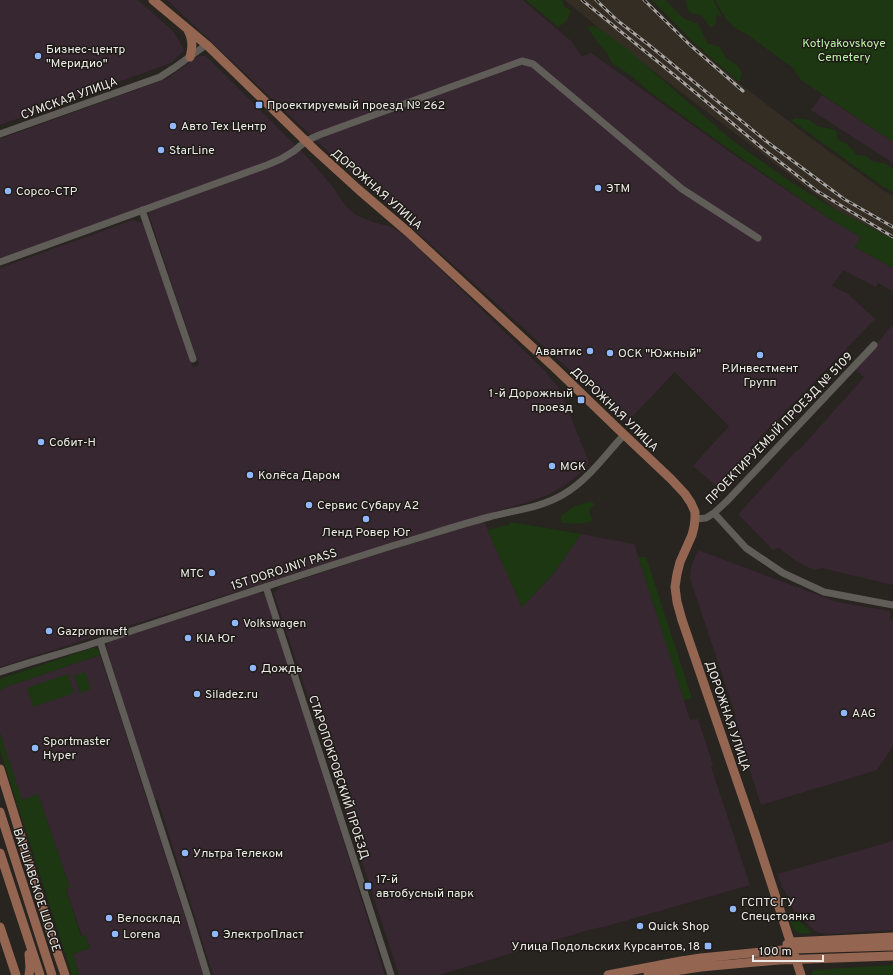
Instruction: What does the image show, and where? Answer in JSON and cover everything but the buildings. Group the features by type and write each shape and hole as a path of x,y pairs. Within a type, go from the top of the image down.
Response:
{"main road":[{"name":"ДОРОЖНАЯ УЛИЦА","path":"154,0 206,45 306,141 359,190 414,237 555,368 671,479 691,503 695,519 694,527 680,562 677,574 675,587 677,602 801,975"},
{"path":"187,29 193,43 190,57"},
{"path":"0,769 52,937"},
{"name":"ВАРШАВСКОЕ ШОССЕ","path":"0,812 52,975"},
{"name":"ВАРШАВСКОЕ ШОССЕ","path":"0,853 40,975"},
{"path":"23,885 52,937"},
{"path":"0,927 16,975"},
{"name":"ВАРШАВСКОЕ ШОССЕ","path":"52,937 66,975"},
{"path":"608,975 681,961 752,953 792,946 893,937"},
{"path":"28,940 29,975"},
{"path":"792,946 893,946"},
{"path":"648,975 701,967 796,959 893,956"}],"street":[{"name":"СУМСКАЯ УЛИЦА","path":"0,134 154,79 174,68 206,45"},
{"path":"0,262 267,165 294,151 306,141 522,61 533,64 682,189 758,238"},
{"path":"142,210 193,359"},
{"name":"ПРОЕКТИРУЕМЫЙ ПРОЕЗД № 5109","path":"695,519 706,518 714,513 874,345"},
{"name":"1ST DOROJNIY PASS","path":"0,672 394,546 489,517 529,508 553,500 578,485 624,435"},
{"path":"714,513 746,548 783,573 824,592 893,605"},
{"name":"СТАРОПОКРОВСКИЙ ПРОЕЗД","path":"266,587 391,975"},
{"path":"100,641 207,975"}],"shaded area":[{"path":"0,0 138,0 174,32 184,50 171,63 0,125"},
{"path":"167,0 523,0 571,41 582,56 577,58 591,53 733,154 830,219 861,237 855,247 893,268 893,291 878,283 876,287 843,270 832,286 847,293 875,319 750,448 756,454 722,491 693,466 729,426 675,372 627,422 322,146"},
{"path":"565,0 648,0 681,34 739,83 812,139 893,196 893,239 836,210 619,45"},
{"path":"198,56 206,56 311,161 346,206 356,215 391,227 405,235 544,370 559,388 589,462 584,470 568,483 550,494 534,500 393,542 0,667 0,268 133,220 143,223 193,367 199,365 146,206 0,258 0,139 168,78"},
{"path":"822,95 893,142 893,163 811,110"},
{"path":"893,324 893,585 822,568 814,570 797,562 779,548 773,550 738,514 795,452 800,449 864,377 855,369"},
{"path":"484,521 522,607 554,573 581,534 634,544 690,720 698,719 713,765 711,767 750,885 592,929 439,975 399,975 274,594 279,587 395,548"},
{"path":"698,550 837,602 890,611 890,620 893,620 893,746 877,770 761,805 737,730 735,714 690,578 691,567"},
{"path":"257,593 265,594 385,975 213,975 158,800 154,801 106,646 109,642"},
{"path":"100,655 204,975 79,975 73,954 90,948 85,935 82,936 66,889 69,888 69,885 38,795 22,800 20,797 0,733 0,691 3,688"},
{"path":"893,841 893,930 830,934 819,933 794,911 777,874"}],"green space":[{"path":"526,0 562,0 564,6 571,11 569,17 558,27"},
{"path":"652,0 665,0 683,18 698,24 708,44 718,46 725,57 738,66 742,74 739,82 694,43"},
{"path":"685,0 713,0 722,17 717,15 715,19 716,22 710,27 702,16 688,10"},
{"name":"Kotlyakovskoye Cemetery","path":"715,0 893,0 893,142 801,80 793,68 745,33 735,28 726,19"},
{"path":"587,27 597,27 626,48 733,141 788,180 836,210 893,239 893,268 855,247 861,237 830,219 744,160 651,93 629,74 613,64"},
{"path":"796,118 810,120 817,126 836,131 838,140 847,144 857,155 866,156 874,162 884,163 893,169 893,192 882,186 791,120"},
{"path":"591,501 594,504 589,512 593,521 577,524 561,522 561,516 573,507"},
{"path":"511,522 581,534 554,573 522,607 488,531 510,524"},
{"path":"638,557 646,557 692,698 684,700"},
{"path":"92,648 98,649 100,655 3,688 0,691 0,679"},
{"path":"85,672 91,689 80,693 74,676"},
{"path":"68,674 74,693 33,707 27,688"},
{"path":"0,733 22,800 38,794 70,888 66,889 81,936 85,935 90,948 73,954 79,975 72,975 0,750"},
{"path":"789,912 812,933 806,934 794,930"},
{"path":"893,965 893,975 811,975 813,970"}],"railway":[{"path":"582,0 762,148 817,191 893,237"},
{"path":"596,0 618,21 766,141 844,199 893,227"},
{"path":"644,0 690,45 743,91"}],"place":[{"name":"Бизнес-центр \"Меридио\"","path":"38,56"},
{"name":"Проектируемый проезд № 262","path":"259,105"},
{"name":"Авто Тех Центр","path":"173,126"},
{"name":"StarLine","path":"161,150"},
{"name":"ЭТМ","path":"598,188"},
{"name":"Сорсо-СТР","path":"8,191"},
{"name":"Авантис","path":"590,351"},
{"name":"ОСК \"Южный\"","path":"610,353"},
{"name":"Р.Инвестмент Групп","path":"760,355"},
{"name":"1-й Дорожный проезд","path":"581,400"},
{"name":"Собит-Н","path":"41,442"},
{"name":"MGK","path":"552,466"},
{"name":"Колёса Даром","path":"250,475"},
{"name":"Сервис Субару А2","path":"309,505"},
{"name":"Ленд Ровер Юг","path":"366,519"},
{"name":"МТС","path":"212,573"},
{"name":"Volkswagen","path":"235,623"},
{"name":"Gazpromneft","path":"49,631"},
{"name":"KIA Юг","path":"188,638"},
{"name":"Дождь","path":"253,668"},
{"name":"Siladez.ru","path":"197,694"},
{"name":"AAG","path":"844,713"},
{"name":"Sportmaster Hyper","path":"35,748"},
{"name":"Ультра Телеком","path":"185,853"},
{"name":"17-й автобусный парк","path":"368,886"},
{"name":"ГСПТС ГУ Спецстоянка","path":"733,909"},
{"name":"Велосклад","path":"109,918"},
{"name":"Quick Shop","path":"640,926"},
{"name":"Lorena","path":"115,934"},
{"name":"ЭлектроПласт","path":"215,934"},
{"name":"Улица Подольских Курсантов, 18","path":"708,946"}]}
